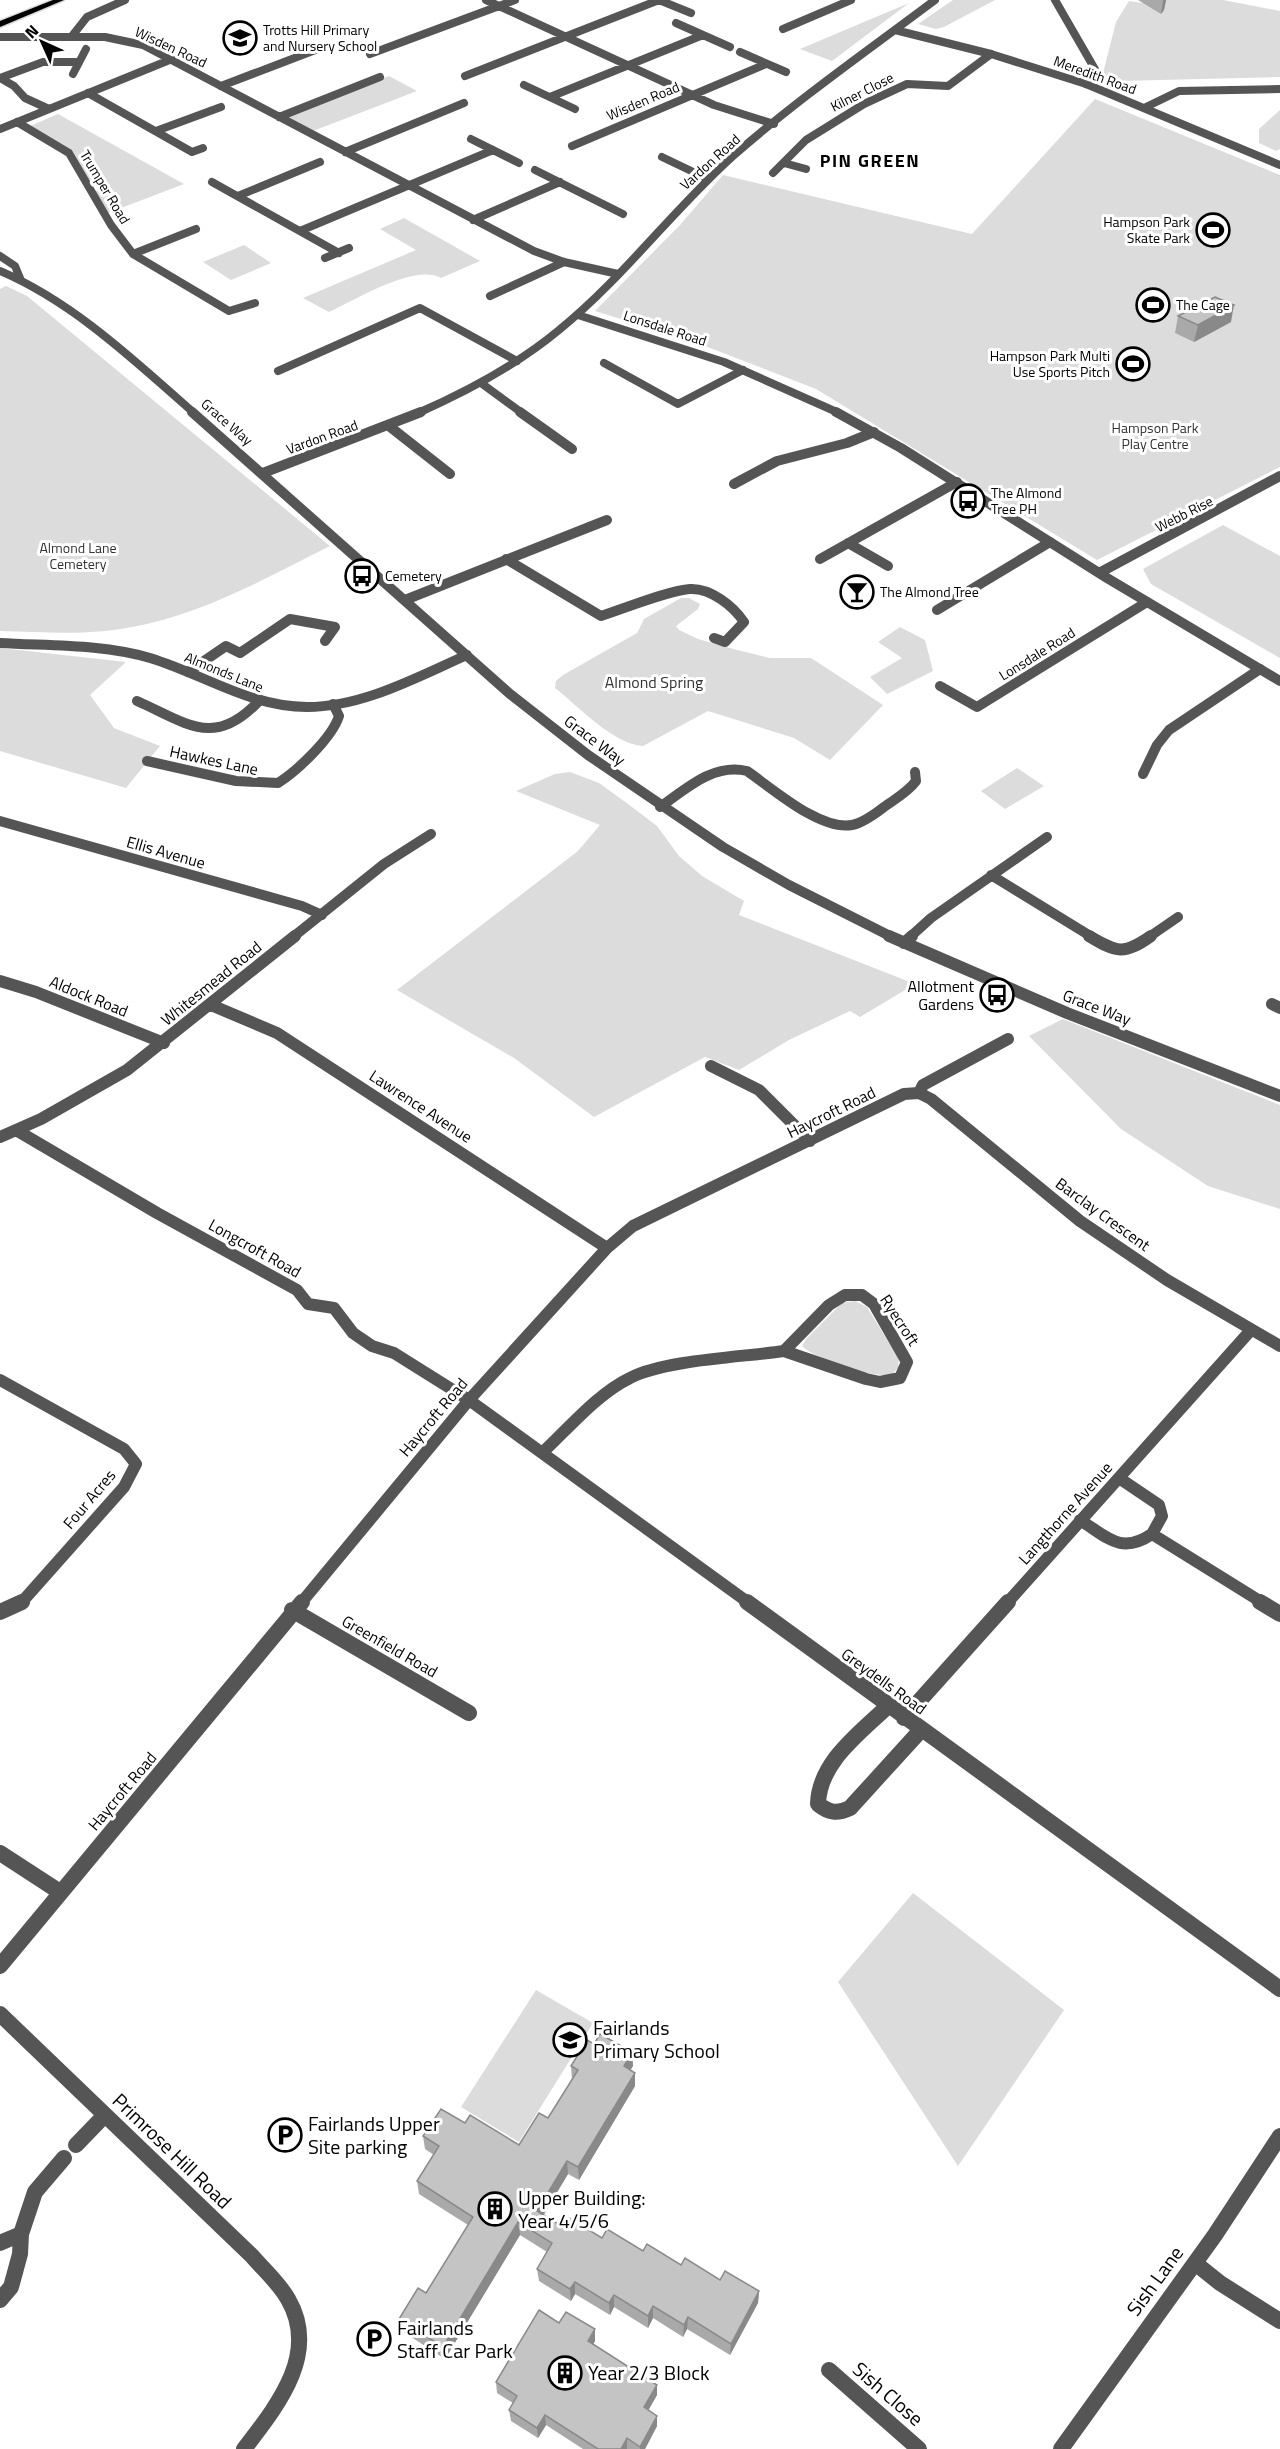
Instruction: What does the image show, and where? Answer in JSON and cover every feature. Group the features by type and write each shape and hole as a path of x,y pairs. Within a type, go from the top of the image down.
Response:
{"main road":[{"path":"1,22 40,0"},
{"path":"1,22 60,0"}],"street":[{"path":"72,36 85,18 125,0"},
{"name":"Wisden Road","path":"486,0 692,95 735,113 774,124"},
{"path":"370,54 515,0"},
{"path":"465,76 659,0 691,13"},
{"path":"783,29 851,0"},
{"name":"Vardon Road","path":"263,473 389,426 481,383 534,350 578,315 708,179 774,124 935,0"},
{"path":"1055,0 1096,71 1095,78 1086,84"},
{"path":"810,18 819,21"},
{"path":"676,23 730,47"},
{"name":"Meredith Road","path":"895,30 991,54 1086,84 1146,107 1280,165"},
{"path":"550,97 702,35"},
{"name":"Wisden Road","path":"1,36 72,36 130,41 172,59 534,251 564,262 618,274"},
{"path":"390,39 400,43"},
{"path":"73,74 86,49"},
{"name":"Wisden Road","path":"221,86 318,49"},
{"path":"740,52 786,72"},
{"name":"Kilner Close","path":"773,173 806,140 864,104 907,84 948,86 991,54"},
{"path":"0,129 172,59"},
{"path":"0,78 42,62 79,62"},
{"path":"478,63 488,67"},
{"name":"Wisden Road","path":"572,146 766,64"},
{"path":"279,117 380,77"},
{"path":"0,78 14,86 25,98 49,109"},
{"path":"524,85 575,109"},
{"path":"1146,107 1179,91 1280,89"},
{"path":"88,93 192,152 203,148"},
{"path":"209,101 230,111"},
{"path":"345,152 464,103"},
{"path":"156,131 221,107"},
{"path":"431,110 439,114"},
{"name":"Trumper Road","path":"17,122 69,153 111,225 133,254 229,311 255,303"},
{"path":"471,139 519,163"},
{"path":"300,231 493,150"},
{"path":"662,157 708,179"},
{"path":"238,196 320,162"},
{"path":"784,163 806,169"},
{"path":"535,170 623,214"},
{"path":"212,182 339,253"},
{"path":"473,220 560,183"},
{"path":"133,254 196,229"},
{"path":"325,258 350,248"},
{"name":"Grace Way","path":"0,256 15,266 20,278"},
{"path":"490,296 564,262"},
{"name":"Grace Way","path":"0,271 20,278 102,337 263,473 557,733 660,807 770,874 904,943 1035,1000 1280,1096"},
{"path":"278,371 420,308 517,361"},
{"name":"Lonsdale Road","path":"578,315 679,346 807,397 874,432 1099,573 1280,681"},
{"path":"604,363 678,404 743,370"},
{"path":"481,383 572,449"},
{"path":"389,426 450,474"},
{"path":"734,484 777,461 847,443 874,432"},
{"name":"Webb Rise","path":"1099,573 1215,513 1280,476"},
{"path":"820,559 957,482"},
{"path":"405,600 607,520"},
{"path":"938,610 1050,542"},
{"path":"848,543 888,566"},
{"path":"506,560 601,616 688,589 700,588 739,613 744,622 725,642"},
{"name":"Lonsdale Road","path":"940,687 977,706 1147,602"},
{"path":"188,672 226,646 240,653 290,619 335,627 325,641"},
{"path":"714,638 738,647"},
{"name":"Almonds Lane","path":"0,643 102,649 151,659 188,672 236,694 259,701 290,706 333,704 369,696 467,655"},
{"path":"1143,774 1157,745 1169,730 1260,669"},
{"path":"137,701 207,729 235,725 247,717 259,701"},
{"name":"Hawkes Lane","path":"147,761 254,784 274,785 287,777 336,725 339,716 333,704"},
{"path":"660,807 718,771 736,768 747,771 826,822 844,827 857,823 911,788 916,781 915,772"},
{"name":"Ellis Avenue","path":"0,821 302,906 322,915"},
{"name":"Whitesmead Road","path":"0,1137 112,1079 164,1043 384,864 431,834"},
{"path":"904,943 931,918 1047,837"},
{"path":"991,875 1098,944 1111,949 1128,950 1135,947 1178,917"},
{"name":"Aldock Road","path":"0,981 36,992 164,1043"},
{"name":"Lawrence Avenue","path":"211,1005 277,1033 607,1248"},
{"name":"Haycroft Road","path":"0,1965 292,1610 469,1400 607,1248 633,1226 657,1213 904,1094 919,1093 923,1085 1008,1039"},
{"path":"711,1066 759,1090 810,1141"},
{"name":"Barclay Crescent","path":"919,1093 931,1099 1080,1221 1167,1280 1280,1346"},
{"name":"Longcroft Road","path":"15,1130 157,1213 297,1290 308,1304 334,1308 353,1333 372,1347 394,1353 469,1400"},
{"name":"Ryecroft","path":"542,1453 610,1391 640,1373 665,1366 784,1351 880,1382 900,1378 907,1362 874,1304 862,1295 853,1294 845,1295 829,1305 784,1351"},
{"name":"Langthorne Avenue","path":"904,1718 1251,1330"},
{"name":"Four Acres","path":"0,1380 124,1449 136,1464 124,1487 21,1603 0,1612"},
{"name":"Greydells Road","path":"469,1400 1280,1989"},
{"path":"1080,1520 1123,1546 1135,1546 1152,1534 1162,1516 1159,1505 1119,1478"},
{"path":"1152,1534 1280,1614"},
{"name":"Greenfield Road","path":"292,1610 469,1713"},
{"path":"888,1706 824,1773 816,1795 818,1804 829,1813 838,1813 850,1808 921,1730"},
{"path":"0,1853 60,1892"},
{"name":"Primrose Hill Road","path":"0,2014 252,2256 289,2300 296,2314 299,2354 289,2386 244,2449"},
{"path":"76,2145 104,2116"},
{"name":"Sish Lane","path":"1061,2449 1195,2263 1280,2136"},
{"path":"0,2300 11,2287 20,2254 21,2234 35,2192 64,2158"},
{"path":"0,2243 21,2234"},
{"path":"1195,2263 1220,2283 1280,2321"},
{"name":"Sish Close","path":"829,2370 919,2449"}],"green space":[{"path":"953,0 995,0 944,27 936,29 918,24"},
{"path":"1147,0 1223,0 1280,11 1280,77 1120,81 1102,77 1116,22 1129,1 1142,3"},
{"path":"909,3 832,61 800,49"},
{"path":"389,76 417,91 313,131 289,118 293,114"},
{"name":"Hampson Park Play Centre","path":"1095,99 1280,175 1280,467 1097,560 816,389 692,341 595,311 680,225 723,175 972,234"},
{"path":"1280,110 1280,149 1276,151 1259,143 1259,129"},
{"path":"58,114 184,184 108,213 95,191 105,189 99,178 89,180 73,151 28,127"},
{"path":"404,218 480,261 441,278 416,275 401,279 329,312 303,298 416,250 380,229"},
{"path":"244,245 271,263 231,280 203,262"},
{"name":"Almond Lane Cemetery","path":"6,286 27,296 330,546 234,594 158,621 99,632 0,631 0,289"},
{"path":"1223,525 1280,556 1280,658 1151,584 1143,569"},
{"name":"Almond Spring","path":"681,598 689,598 700,604 698,609 676,626 679,630 698,639 770,658 811,658 883,705 830,760 794,738 708,711 643,746 632,744 608,732 555,688 556,681 563,675 637,633 644,619"},
{"path":"900,627 925,640 933,671 887,694 870,677 902,658 878,642"},
{"path":"0,648 126,662 90,695 114,728 160,746 126,788 0,751"},
{"path":"1017,768 1044,786 1005,809 981,791"},
{"path":"570,772 599,783 657,826 679,856 702,876 744,901 739,915 915,984 860,1017 850,1011 789,1040 739,1070 705,1057 594,1117 514,1058 397,990 578,851 600,825 516,791 555,774"},
{"path":"1063,1019 1280,1105 1280,1209 1208,1186 1121,1129 1029,1036"},
{"path":"855,1301 867,1307 899,1359 898,1368 891,1375 871,1374 845,1367 819,1357 802,1346 806,1339 842,1303"},
{"path":"913,1893 1064,2010 958,2166 838,1982"},
{"path":"536,1990 593,2023 519,2142 461,2107"}],"building":[{"path":"1215,297 1234,305 1198,325 1178,316"},
{"name":"Upper Building: Year 4/5/6","path":"600,2034 632,2052 624,2066 635,2073 578,2167 567,2161 537,2211 563,2227 569,2218 602,2238 607,2229 643,2251 647,2244 681,2265 685,2258 720,2280 725,2271 759,2291 731,2344 688,2317 684,2325 653,2306 648,2316 614,2295 609,2303 575,2282 570,2289 537,2269 552,2243 518,2222 443,2347 399,2319 418,2288 426,2293 473,2217 417,2181 439,2146 423,2136 441,2109 465,2123 470,2115 519,2145 539,2113 548,2118 578,2070 571,2066 587,2040 594,2044"},
{"name":"Year 2/3 Block","path":"539,2310 559,2323 566,2312 595,2329 588,2341 657,2385 644,2407 657,2416 640,2447 627,2438 621,2449 598,2449 545,2415 537,2428 509,2410 517,2396 496,2382"}],"place":[{"name":"Trotts Hill Primary and Nursery School","path":"240,38"},
{"name":"Hampson Park Skate Park","path":"1213,230"},
{"name":"The Cage","path":"1153,305"},
{"name":"Hampson Park Multi Use Sports Pitch","path":"1133,364"},
{"name":"The Almond Tree PH","path":"968,501"},
{"name":"Cemetery","path":"362,576"},
{"name":"The Almond Tree","path":"857,592"},
{"name":"Allotment Gardens","path":"997,995"},
{"name":"Fairlands Primary School","path":"570,2040"},
{"name":"Fairlands Upper Site parking","path":"285,2135"},
{"name":"Upper Building: Year 4/5/6","path":"495,2209"},
{"name":"Fairlands Staff Car Park","path":"374,2339"},
{"name":"Year 2/3 Block","path":"565,2373"}],"district":[{"name":"PIN GREEN","path":"870,161"}]}
